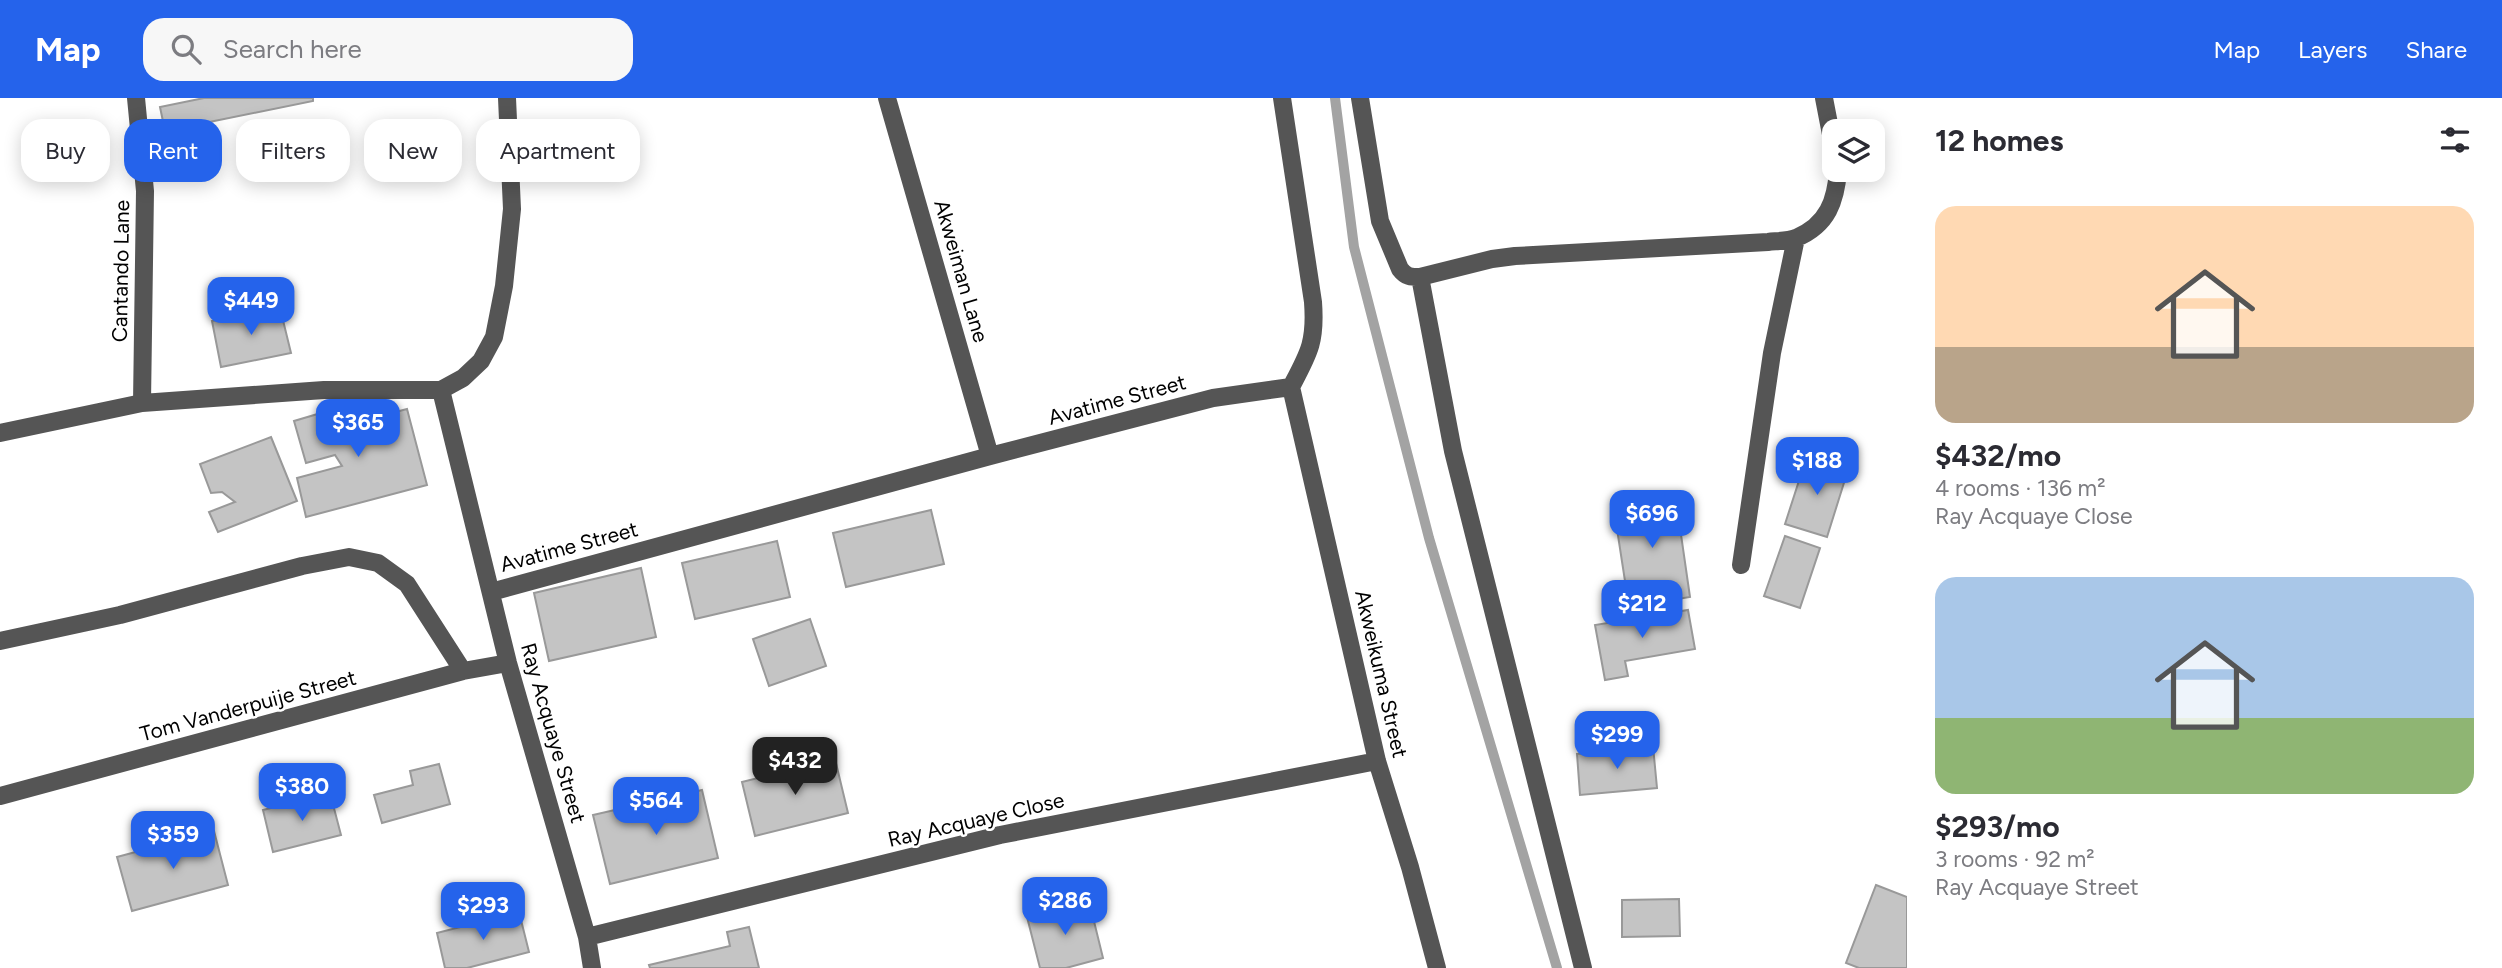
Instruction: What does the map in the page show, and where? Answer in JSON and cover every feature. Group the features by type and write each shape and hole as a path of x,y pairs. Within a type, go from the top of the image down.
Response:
{"street":[{"name":"Cantando Lane","path":"136,98 145,191 142,403"},
{"path":"0,433 142,403 324,390 441,390 463,378 481,361 494,337 504,286 512,209 507,98"},
{"name":"Akweiman Lane","path":"887,98 990,456"},
{"path":"1282,98 1315,328 1311,349 1291,387"},
{"path":"1360,98 1380,221 1405,276 1420,277 1492,259 1796,238 1821,221 1836,196 1837,182"},
{"path":"1824,98 1828,119"},
{"path":"1741,565 1772,353 1796,238"},
{"path":"1420,277 1453,451 1583,968"},
{"name":"Avatime Street","path":"441,390 491,592 1213,398 1291,387"},
{"name":"Akweikuma Street","path":"1291,387 1377,761 1410,867 1437,968"},
{"path":"0,641 120,615 302,566 349,557 378,563 407,584 463,671"},
{"name":"Ray Acquaye Street","path":"491,592 508,663 587,937 592,968"},
{"name":"Tom Vanderpuije Street","path":"0,796 463,671 508,663"},
{"name":"Ray Acquaye Close","path":"587,937 1000,835 1377,761"}],"building":[{"path":"204,98 313,98 313,101 222,119 162,119 160,107"},
{"path":"280,308 291,353 221,367 212,321"},
{"path":"338,408 350,424 407,409 427,485 306,517 297,478 342,466 335,455 306,463 294,421"},
{"path":"271,437 297,501 218,532 209,512 235,502 222,492 211,493 200,464"},
{"path":"1807,456 1848,470 1827,537 1785,524"},
{"path":"1675,493 1690,597 1629,607 1613,503"},
{"path":"931,510 944,564 846,587 833,533"},
{"path":"1785,536 1820,548 1800,608 1764,596"},
{"path":"777,541 790,597 695,619 682,563"},
{"path":"641,568 656,637 549,661 534,593"},
{"path":"1688,610 1695,649 1625,661 1628,676 1605,680 1595,625"},
{"path":"810,619 826,666 769,686 753,639"},
{"path":"1653,746 1657,788 1580,795 1577,754"},
{"path":"835,759 848,813 755,836 742,782"},
{"path":"439,764 450,804 382,823 374,795 413,785 410,771"},
{"path":"702,790 718,858 610,884 593,815"},
{"path":"330,793 341,835 273,852 263,810"},
{"path":"214,831 228,885 132,911 117,857"},
{"path":"1876,885 1907,897 1907,968 1859,968 1846,963"},
{"path":"1679,899 1680,936 1622,937 1622,900"},
{"path":"1089,901 1103,958 1066,968 1040,968 1027,917"},
{"path":"519,912 529,952 467,968 445,968 437,933"},
{"path":"749,927 759,968 650,968 649,965 730,946 727,932"}],"waterway":[{"path":"1335,98 1354,247 1429,538 1557,968"}]}
